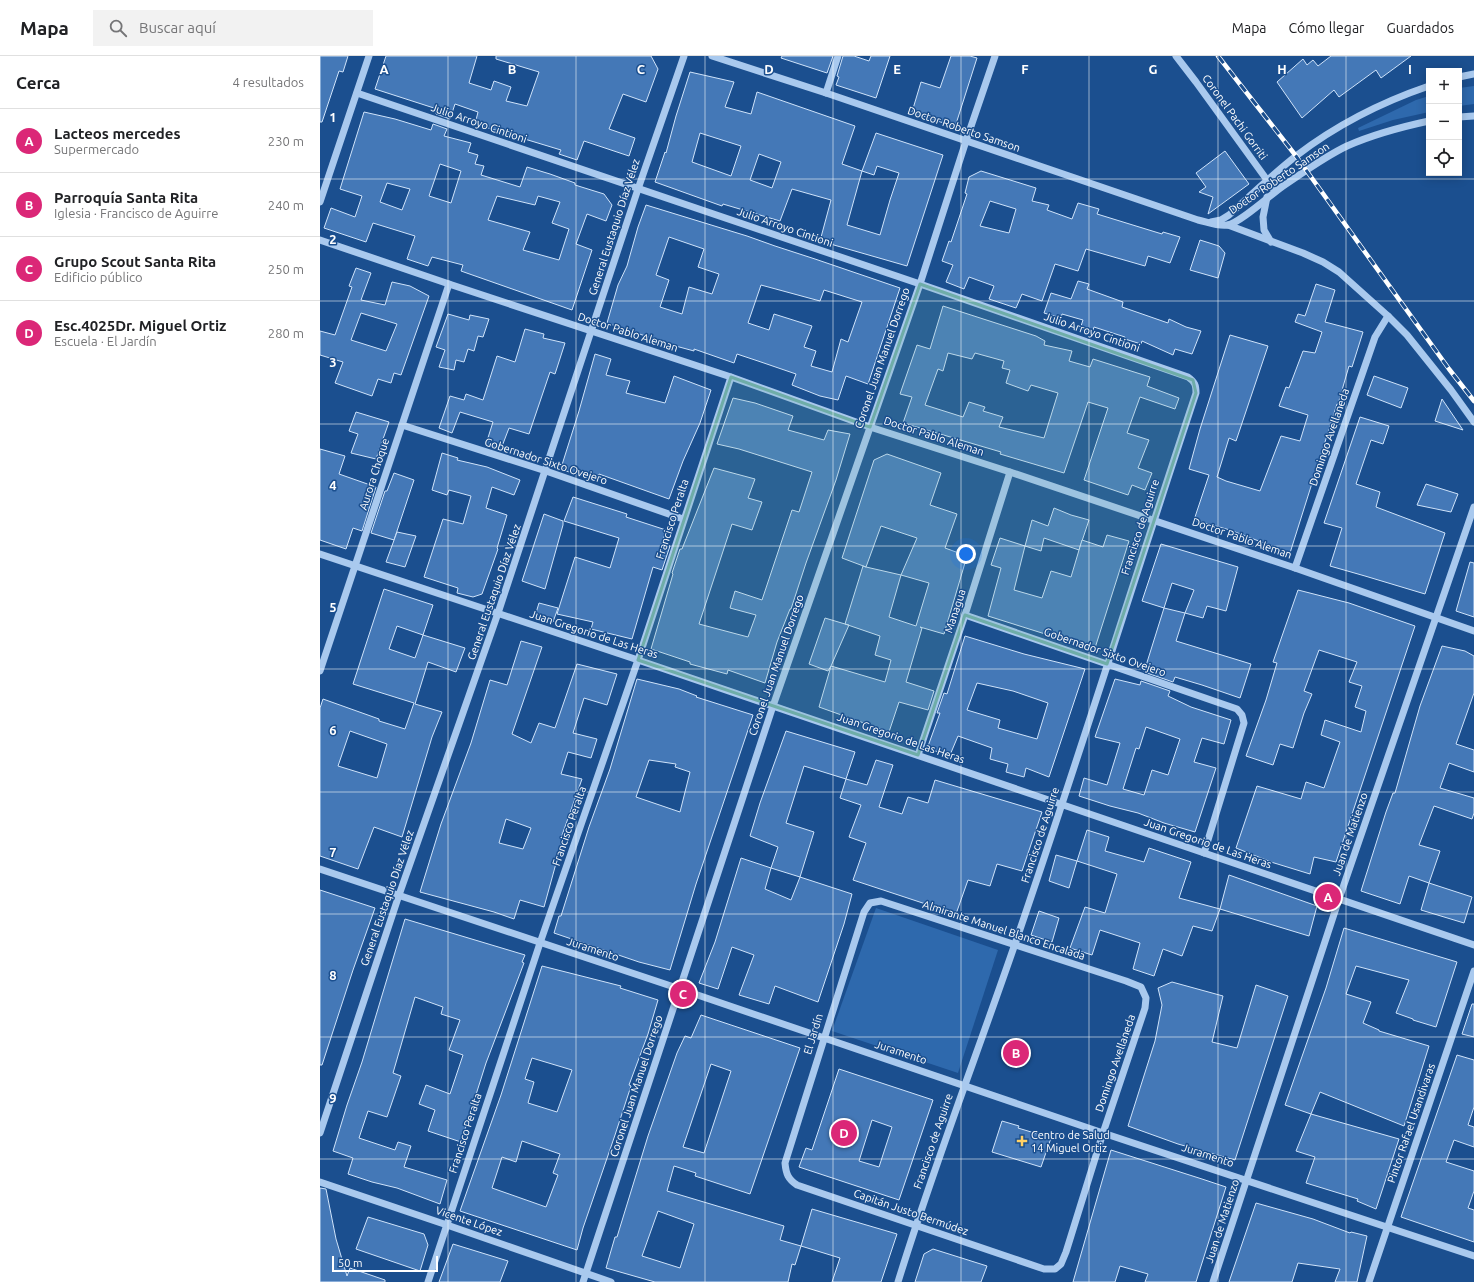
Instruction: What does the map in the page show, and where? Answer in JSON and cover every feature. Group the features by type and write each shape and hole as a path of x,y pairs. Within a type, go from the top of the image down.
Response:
{"street":[{"path":"320,202 369,56"},
{"name":"General Eustaquio Díaz Vélez","path":"320,1133 399,895 546,471 638,189 684,56"},
{"name":"Doctor Roberto Samson","path":"712,56 826,93 1198,220 1221,225 1228,225 1238,220 1275,191 1324,158 1347,146 1368,137 1397,128 1426,122"},
{"path":"826,93 838,56"},
{"name":"Coronel Juan Manuel Dorrego","path":"583,1282 773,706 920,284 995,56"},
{"name":"Coronel Pachi Gorriti","path":"1176,56 1275,191"},
{"path":"1462,76 1474,74"},
{"name":"Doctor Roberto Samson","path":"1209,222 1221,220 1229,215 1296,156 1349,121 1426,87"},
{"name":"Julio Arroyo Cintioni","path":"357,93 920,284 1188,377 1193,380 1196,385 1196,393"},
{"path":"1462,117 1474,116"},
{"path":"1267,197 1263,217 1264,230 1271,242"},
{"path":"1228,225 1303,253 1334,268 1407,335 1451,390 1474,422"},
{"name":"Doctor Pablo Aleman","path":"320,240 731,377 870,427 1154,520 1474,631"},
{"name":"Aurora Choque","path":"320,671 449,284"},
{"name":"Domingo Avellaneda","path":"1295,568 1375,337 1388,316"},
{"name":"Francisco Peralta","path":"428,1282 540,943 638,660 683,519 731,377"},
{"name":"Francisco de Aguirre","path":"898,1282 964,1085 1015,945 1196,393"},
{"name":"Gobernador Sixto Ovejero","path":"402,425 546,471 683,519"},
{"name":"Managua","path":"918,755 965,615 1010,472"},
{"name":"Juan de Matienzo","path":"1213,1282 1339,900 1474,507"},
{"name":"Juan Gregorio de Las Heras","path":"320,554 355,567 638,660 1474,945"},
{"name":"Gobernador Sixto Ovejero","path":"965,615 1237,709 1242,715 1244,723 1204,853"},
{"name":"Juramento","path":"320,869 680,989 1103,1133 1474,1256"},
{"name":"Almirante Manuel Blanco Encalada","path":"864,912 870,903 881,901 1141,987"},
{"name":"El Jardín","path":"785,1163 864,912"},
{"name":"Pintor Rafael Usandivaras","path":"1370,1282 1474,971"},
{"name":"Domingo Avellaneda","path":"1044,1268 1055,1269 1061,1264 1145,1008 1146,998 1141,987"},
{"name":"Capitán Justo Bermúdez","path":"785,1163 786,1173 790,1181 797,1185 1044,1268"},
{"name":"Vicente López","path":"320,1182 611,1282"}],"highlighted area":[{"path":"920,284 1193,380 1196,393 1107,664 965,615 918,755 638,660 731,377 870,427"}],"shaded area":[{"path":"1474,86 1474,104 1462,106 1462,88"},
{"path":"1426,97 1426,113 1393,120 1359,131 1358,128 1416,100"},
{"path":"876,908 998,950 958,1073 832,1031"}],"building":[{"path":"320,56 348,56 343,72 339,71 322,122 320,122"},
{"path":"386,56 477,56 469,83 491,90 494,81 511,87 506,101 527,106 539,72 496,59 496,56 651,56 658,69 646,102 623,94 609,129 635,138 629,156 584,141 577,160 559,154 561,150 475,124 478,112 455,104 450,119 436,114 437,109 375,89"},
{"path":"782,56 833,56 827,73 781,58"},
{"path":"843,56 854,56 869,61 871,56 890,56 876,98 836,85"},
{"path":"951,56 970,56 977,58 955,127 912,112 921,82 940,88"},
{"path":"1331,56 1411,56 1381,78 1376,70 1339,97 1334,90 1302,118 1277,82 1303,59 1307,65 1313,60 1318,66"},
{"path":"690,72 734,82 725,107 751,114 757,92 855,126 842,164 862,171 876,133 943,155 907,266 820,241 831,200 792,189 780,221 723,204 722,206 655,182 665,152 666,153","holes":["700,133 741,146 731,176 692,162","759,154 781,162 772,188 750,180","877,166 899,173 880,235 847,225 862,171 874,175"]},
{"path":"364,112 395,119 431,130 433,124 447,129 444,136 471,143 468,152 478,155 475,164 484,166 481,175 520,187 527,167 604,194 612,205 606,221 587,214 576,244 592,250 572,310 461,271 463,265 432,257 428,266 407,259 415,236 373,223 366,242 324,228 331,208 355,217 362,196 340,189","holes":["440,164 461,171 451,203 429,196","387,183 410,189 402,210 380,202","497,196 535,205 538,196 560,202 552,223 569,229 559,260 523,250 530,232 488,220"]},
{"path":"1225,151 1249,184 1208,214 1213,197 1199,192 1206,187 1196,173"},
{"path":"981,171 1036,188 1032,201 1049,205 1047,210 1072,219 1078,203 1099,209 1097,214 1162,234 1163,232 1180,237 1170,263 1148,256 1145,266 1086,249 1078,271 1055,264 1042,301 1022,294 1016,308 989,299 994,286 969,277 964,289 946,282 953,265 942,261 949,241 951,242 967,194 965,193 969,177","holes":["990,201 1016,209 1009,233 980,226"]},
{"path":"646,205 747,236 900,288 868,384 846,376 838,400 820,396 792,385 796,374 737,354 734,363 694,349 694,351 672,345 607,323 618,285 627,266","holes":["669,237 704,249 698,267 719,274 712,294 689,287 682,314 660,307 669,280 656,275","761,285 820,301 824,290 862,302 848,342 841,339 832,372 811,366 816,351 804,347 812,326 774,314 769,330 748,323"]},
{"path":"1200,240 1219,246 1225,253 1218,278 1190,270"},
{"path":"356,268 371,273 361,300 385,305 392,282 410,286 429,296 401,375 394,373 391,383 378,379 372,396 335,383 343,362 320,355 320,331 335,335 352,287 349,286","holes":["361,313 397,324 386,351 351,340"]},
{"path":"1078,281 1089,284 1087,289 1123,302 1122,307 1168,323 1169,319 1186,327 1201,331 1192,354 1175,349 1173,355 1142,341 1141,344 1094,327 1092,333 1080,329 1083,320 1062,314 1061,318 1044,313 1051,293 1071,299"},
{"path":"1316,284 1335,290 1325,322 1363,332 1352,367 1349,366 1290,553 1230,530 1194,520 1209,475 1189,469 1230,335 1268,346 1236,441 1229,438 1217,477 1260,491 1281,436 1300,441 1308,415 1279,406 1286,387 1289,388 1303,351 1315,353 1322,332 1295,322 1298,314 1305,316"},
{"path":"943,306 1036,336 1045,341 1044,345 1072,351 1069,361 1090,367 1093,359 1150,377 1147,386 1179,398 1175,409 1140,397 1127,433 1149,440 1138,468 1152,473 1145,490 1132,485 1128,495 1084,480 1108,408 1088,402 1064,473 1000,454 1001,452 903,423 912,397 900,394 917,345 930,349","holes":["948,353 972,359 975,353 1004,361 1002,368 1010,370 1006,383 1028,391 1031,385 1058,393 1044,438 999,427 1003,417 983,411 985,407 969,402 963,417 925,405 938,369 943,371"]},
{"path":"448,314 469,320 470,315 489,319 483,337 478,336 474,351 468,349 464,362 456,360 454,370 439,367 445,350 436,347"},
{"path":"525,329 544,334 543,338 565,343 555,374 550,372 529,434 509,428 501,449 486,444 493,422 460,412 452,433 439,428 450,396 464,400 466,394 483,400 497,356 515,362"},
{"path":"595,354 611,359 606,375 630,381 626,393 665,403 674,376 711,390 700,423 683,461 669,499 599,474 597,480 566,471 561,468"},
{"path":"1374,376 1408,388 1401,408 1367,395"},
{"path":"733,398 755,403 793,416 788,430 824,440 828,430 850,434 836,480 791,609 777,642 765,683 728,670 727,674 690,664 690,662 651,649 680,549 682,549 714,468 755,479 748,498 762,502 752,530 732,524 699,624 748,637 756,615 730,608 735,591 762,600 792,510 799,512 812,472 739,449 717,444"},
{"path":"1442,399 1463,430 1435,421"},
{"path":"356,412 389,422 376,459 351,453 358,434 349,431"},
{"path":"1360,417 1389,426 1383,444 1371,440 1356,484 1380,492 1376,507 1445,533 1425,594 1330,566 1342,528 1324,523"},
{"path":"320,449 345,456 339,474 376,487 362,531 353,528 346,549 320,540"},
{"path":"442,453 458,458 457,460 487,467 520,480 514,495 492,487 486,508 507,515 497,548 498,549 482,594 473,597 457,593 458,588 424,577 443,519 463,524 471,496 449,490 447,495 432,490"},
{"path":"887,454 941,473 930,505 957,514 945,548 967,556 944,634 920,627 922,628 906,682 934,691 928,710 899,702 889,732 819,707 831,666 885,682 891,660 875,655 880,636 845,624 863,566 866,567 842,558 874,460","holes":["881,526 917,538 901,575 866,567","901,575 929,583 916,626 889,617"]},
{"path":"394,473 414,480 394,540 371,533 385,491 387,491"},
{"path":"1426,484 1458,494 1451,512 1417,505"},
{"path":"573,497 627,514 626,517 666,530 662,544 670,546 662,570 653,567 632,639 591,629 593,622 557,614 575,557 610,568 619,538 564,521"},
{"path":"1054,508 1089,520 1079,550 1044,538 1041,551 1025,546 1032,520 1048,526"},
{"path":"544,514 563,521 545,589 522,581"},
{"path":"397,532 416,536 405,567 386,562"},
{"path":"1107,535 1129,541 1095,648 988,616 1001,568 991,565 1000,538 1025,546 1014,590 1042,598 1051,571 1071,577 1082,540 1103,547"},
{"path":"1161,544 1238,567 1226,611 1207,606 1203,618 1185,613 1194,590 1172,583 1164,608 1142,601"},
{"path":"1470,562 1474,563 1474,617 1456,611"},
{"path":"384,589 433,605 423,635 465,648 456,672 428,662 415,704 442,712 432,737 402,837 374,827 358,869 320,856 320,708 323,699 379,719 379,721 405,729 414,703 353,684","holes":["397,626 423,635 415,658 389,649","350,731 387,744 377,778 338,766"]},
{"path":"1298,590 1349,603 1415,626 1336,862 1314,857 1310,874 1271,862 1236,848 1257,786 1301,799 1306,782 1324,788 1340,742 1321,735 1325,720 1361,732 1366,711 1355,707 1362,686 1349,682 1357,662 1319,650 1304,691 1312,694 1304,713 1293,748 1280,744 1273,765 1246,756 1266,700 1277,663 1273,662"},
{"path":"539,603 558,608 553,622 535,616"},
{"path":"1164,608 1185,613 1176,641 1251,664 1240,698 1175,677 1173,682 1144,672"},
{"path":"825,618 849,625 828,671 809,664"},
{"path":"965,636 1024,654 1085,669 1049,777 1026,768 1024,777 1006,772 1008,764 990,759 992,748 958,736 950,755 927,749 940,713 937,713 944,693 947,694","holes":["977,683 1013,691 1048,703 1037,739 998,728 1000,720 967,710"]},
{"path":"521,641 542,647 512,734 531,743 539,723 555,728 577,664 617,674 607,705 584,698 573,733 597,739 591,758 568,752 561,774 582,779 561,838 563,838 544,907 520,900 514,919 494,912 420,892 441,824 471,743 490,680 507,685","holes":["506,819 531,828 523,849 499,843"]},
{"path":"1442,646 1465,651 1474,656 1474,693 1456,744 1474,750 1474,772 1449,763 1440,788 1474,798 1474,813 1472,819 1434,806 1419,845 1440,851 1429,883 1409,876 1400,904 1361,891 1386,812 1393,793 1395,793 1420,706"},
{"path":"637,679 679,689 697,696 696,697 753,715 696,884 670,970 639,962 554,933 610,769","holes":["649,760 676,764 675,767 690,772 680,812 636,797"]},
{"path":"1115,679 1140,685 1141,681 1170,691 1168,696 1191,707 1231,720 1224,744 1202,738 1194,762 1216,768 1195,832 1164,823 1138,813 1079,796 1084,778 1107,785 1120,743 1095,737","holes":["1146,727 1180,739 1168,775 1152,770 1144,795 1123,789 1136,748 1139,749"]},
{"path":"786,731 855,752 846,779 804,766 786,823 814,832 800,877 771,868 778,847 750,836 760,803"},
{"path":"876,760 893,765 879,807 902,814 908,797 928,803 935,780 1042,812 1022,871 997,864 990,886 968,880 956,914 853,880 866,843 849,837 861,805 840,798 846,779 867,785"},
{"path":"1087,830 1109,837 1105,851 1144,862 1149,848 1191,862 1179,898 1220,909 1212,931 1193,926 1182,956 1163,949 1154,976 1133,969 1140,943 1100,930 1092,955 1070,948 1085,907 1105,913 1117,874 1077,861"},
{"path":"1056,855 1077,861 1069,888 1049,881"},
{"path":"741,858 771,868 765,889 791,900 800,877 852,894 844,924 818,1002 775,986 769,1004 739,995 754,955 732,947 718,989 699,983 715,942"},
{"path":"1229,875 1317,906 1309,936 1220,909"},
{"path":"1429,883 1472,897 1464,923 1421,910"},
{"path":"320,890 375,908 322,1065 320,1065"},
{"path":"1039,911 1059,918 1052,942 1031,935"},
{"path":"405,919 525,955 522,962 524,963 486,1063 461,1142 428,1131 435,1110 419,1104 426,1085 450,1094 463,1055 449,1050 460,1020 441,1014 443,1007 415,997 393,1073 401,1076 387,1117 368,1111 359,1138 395,1150 398,1142 411,1146 404,1167 447,1180 440,1204 397,1188 348,1174 353,1158 333,1151 362,1062"},
{"path":"1344,928 1457,962 1436,1027 1396,1013 1409,980 1356,966 1346,994 1371,1002 1363,1023 1379,1031 1429,1046 1404,1126 1320,1092 1311,1114 1285,1105 1326,988"},
{"path":"542,966 621,986 620,988 658,1000 648,1034 629,1085 631,1086 577,1250 460,1211 501,1095","holes":["532,1058 572,1070 557,1112 528,1103 534,1082 525,1079","522,1141 560,1154 553,1173 558,1175 546,1207 492,1188 502,1157 516,1162"]},
{"path":"1172,982 1223,996 1212,1042 1237,1048 1256,985 1288,996 1235,1160 1178,1144 1128,1126 1155,1041 1162,1005 1158,988"},
{"path":"1472,1004 1474,1004 1474,1037 1462,1034"},
{"path":"701,1015 800,1048 750,1194 695,1176 696,1173 674,1166 667,1191 784,1226 780,1240 801,1246 795,1265 792,1264 788,1282 655,1282 606,1268 648,1136 677,1053 685,1036 691,1038","holes":["711,1064 731,1071 704,1153 683,1147","658,1211 694,1224 680,1268 642,1256"]},
{"path":"1457,1055 1474,1060 1474,1107 1468,1125 1474,1127 1474,1147 1454,1140 1446,1162 1474,1171 1474,1191 1468,1208 1474,1210 1474,1242 1401,1217"},
{"path":"839,1069 933,1100 899,1200 799,1167 806,1148 812,1150","holes":["872,1120 892,1127 879,1167 859,1161"]},
{"path":"1311,1114 1399,1139 1376,1209 1357,1201 1358,1199 1306,1183 1315,1157 1296,1151"},
{"path":"1002,1121 1019,1126 1018,1128 1051,1138 1041,1167 992,1152"},
{"path":"1111,1150 1226,1187 1196,1282 1145,1282 1148,1274 1120,1266 1115,1282 1073,1282"},
{"path":"320,1188 326,1189 336,1239 347,1276 350,1268 385,1280 385,1282 320,1282"},
{"path":"1256,1203 1313,1219 1350,1233 1367,1236 1357,1282 1335,1282 1340,1269 1298,1263 1292,1282 1229,1282"},
{"path":"812,1209 897,1234 881,1282 832,1282 840,1258 801,1246"},
{"path":"368,1217 424,1234 428,1245 420,1271 356,1249"},
{"path":"453,1244 508,1261 500,1282 439,1282"},
{"path":"933,1249 987,1266 981,1282 915,1282 924,1254"}],"railway":[{"path":"1218,56 1296,156 1449,369 1474,401"}],"place":[{"name":"Lacteos mercedes","path":"1328,897"},
{"name":"Grupo Scout Santa Rita","path":"683,994"},
{"name":"Parroquía Santa Rita","path":"1016,1053"},
{"name":"Esc.4025Dr. Miguel Ortiz","path":"844,1133"},
{"name":"Centro de Salud 14 Miguel Ortiz","path":"1022,1141"}]}
